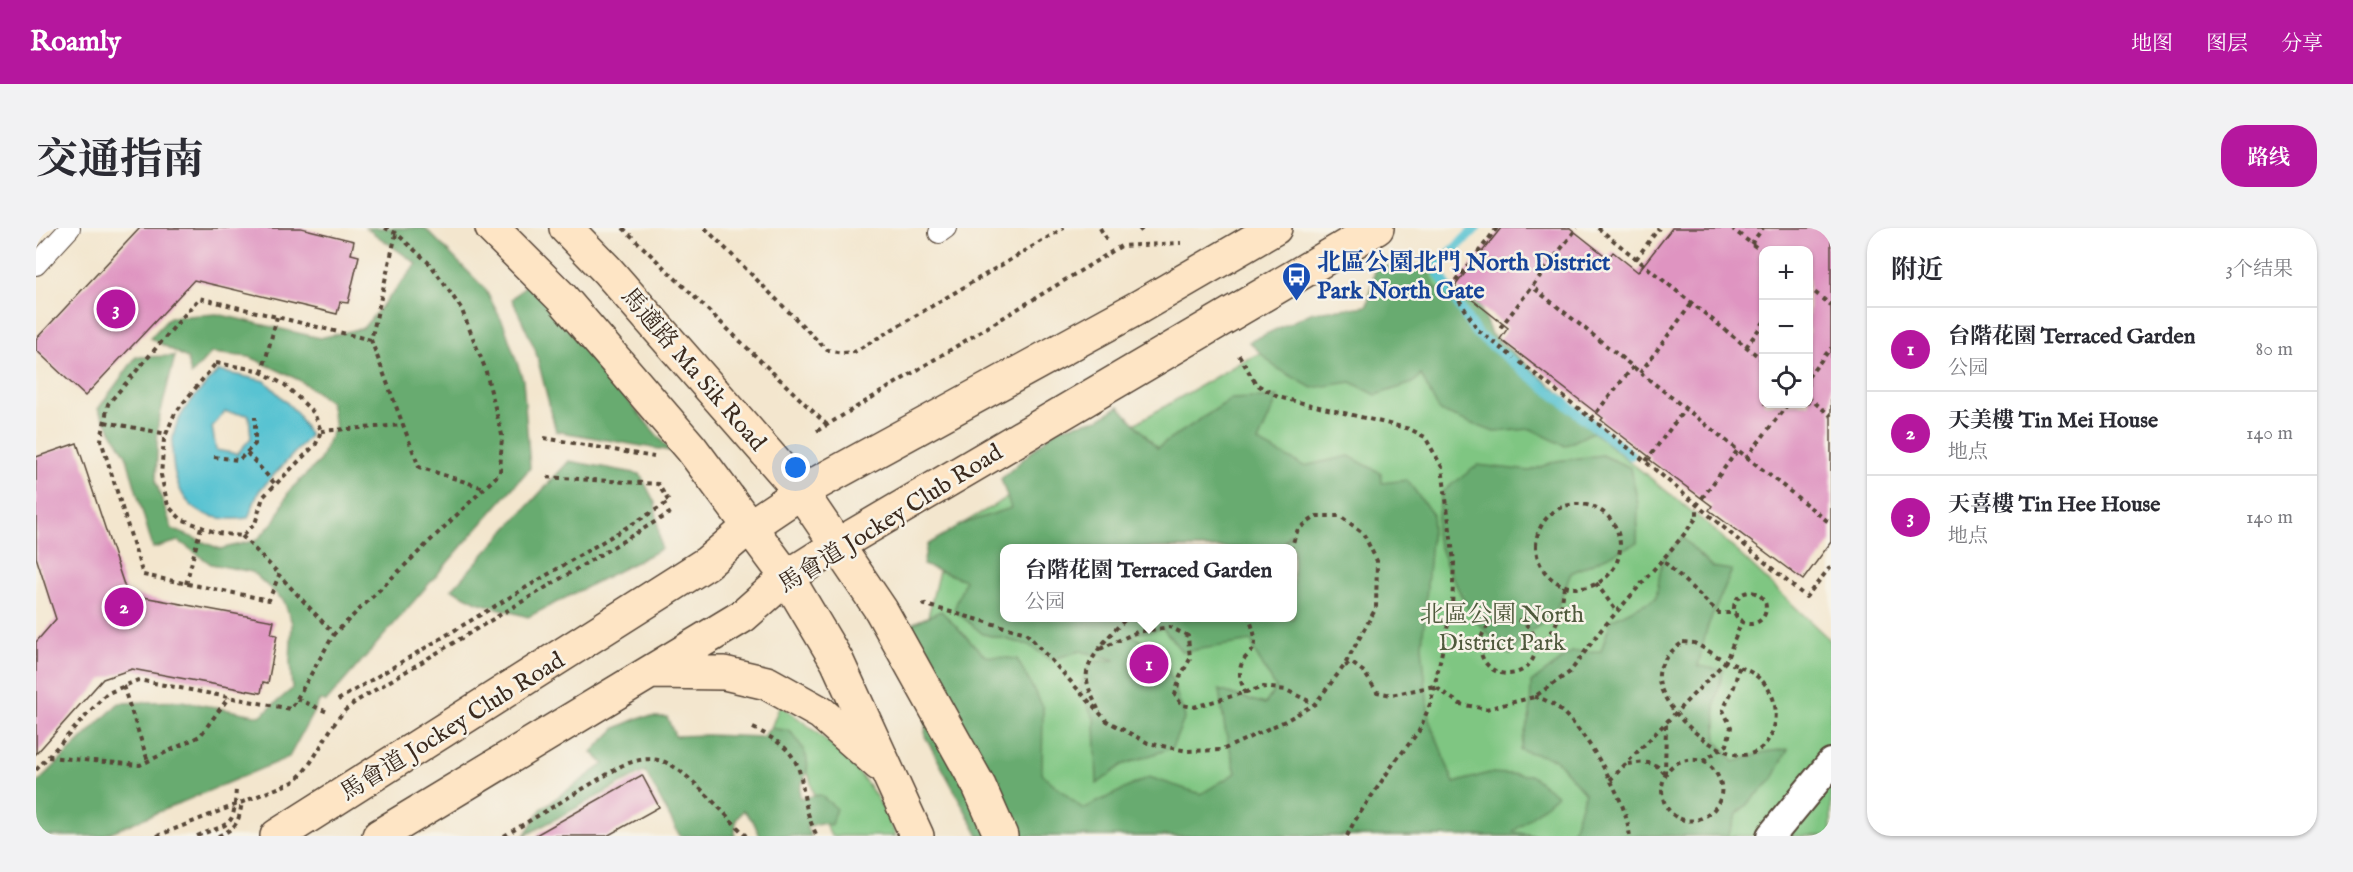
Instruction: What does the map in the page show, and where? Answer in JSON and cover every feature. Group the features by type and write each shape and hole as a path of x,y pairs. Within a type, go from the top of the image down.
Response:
{"main road":[{"path":"492,228 562,298 691,448 787,577 837,661 917,836"},
{"name":"馬適路 Ma Sik Road","path":"566,228 607,270 801,492 881,610 979,786 1001,836"},
{"name":"馬會道 Jockey Club Road","path":"277,836 707,563 749,527 801,492 1138,308 1275,228"},
{"name":"馬會道 Jockey Club Road","path":"379,836 743,616 787,577 836,546 1377,228"},
{"path":"652,672 724,674 767,682 821,713 890,773"}],"street":[{"path":"1771,836 1831,763"}],"lane":[{"path":"36,266 70,228"}],"path":[{"path":"36,770 106,694 138,680 291,709 334,634 500,473 502,435 485,368 460,308 431,265 396,233 386,228"},
{"path":"623,228 827,425"},
{"path":"705,228 827,350 842,353 855,352 1064,228"},
{"path":"1100,228 1107,240"},
{"path":"1139,228 1143,233"},
{"path":"1497,228 1451,287 1478,330 1514,358"},
{"path":"1500,328 1577,228"},
{"path":"1598,228 1759,357"},
{"path":"1636,259 1659,228"},
{"path":"1731,228 1759,250"},
{"path":"1751,244 1763,228"},
{"path":"396,233 371,340 419,467 484,488"},
{"path":"817,431 1121,246 1192,243"},
{"path":"1535,289 1831,524"},
{"path":"1813,290 1831,305"},
{"path":"279,575 269,600 142,575 101,440 108,404 199,298 371,340"},
{"path":"1640,373 1692,303"},
{"path":"262,373 276,317"},
{"path":"1746,347 1759,329"},
{"path":"1813,372 1831,348"},
{"path":"1239,355 1256,384 1278,397 1410,429 1425,437 1442,467 1454,562 1452,606 1431,702 1419,731 1394,763 1347,836"},
{"path":"1520,362 1646,462 1806,597 1831,566"},
{"path":"242,536 255,524 263,497 316,444 321,432 314,412 285,385 262,373 216,363 175,413 166,434 160,475 168,506 181,519 217,533 242,536 334,634"},
{"path":"1591,419 1633,367"},
{"path":"1813,401 1831,416"},
{"path":"1746,458 1785,408"},
{"path":"1646,462 1685,409"},
{"path":"214,457 239,460 247,453 255,444 255,417"},
{"path":"105,422 166,434"},
{"path":"321,432 403,425"},
{"path":"544,438 664,459"},
{"path":"1534,697 1570,672 1697,517 1697,505 1737,451"},
{"path":"247,453 276,484"},
{"path":"338,700 669,502 658,484 545,477"},
{"path":"1571,504 1586,504 1599,509 1617,529 1619,556 1613,569 1596,583 1578,588 1564,586 1542,569 1535,542 1539,528 1558,508 1571,504"},
{"path":"157,836 293,782 302,775 322,747 341,714 355,702 674,512"},
{"path":"922,604 1026,633 1107,721 1148,742 1187,751 1222,750 1285,721 1315,704 1344,666 1376,608 1377,561 1363,532 1340,516 1317,516 1298,528 1293,544"},
{"path":"186,584 201,527"},
{"path":"1662,560 1719,613 1735,613"},
{"path":"1596,583 1617,612"},
{"path":"1536,639 1546,639 1553,632 1561,615 1564,586"},
{"path":"1755,593 1762,598 1766,609 1761,618 1752,624 1742,621 1735,613 1735,603 1740,595 1755,593"},
{"path":"1509,617 1526,623 1536,639 1534,658 1520,672 1510,674 1492,669 1484,662 1480,645 1482,636 1492,622 1500,618 1509,617"},
{"path":"1610,780 1726,661 1742,621"},
{"path":"1101,714 1090,693 1087,674 1113,631 1123,622"},
{"path":"1245,694 1240,674 1244,658 1254,651 1257,642 1250,622"},
{"path":"1100,650 1137,632 1170,627 1188,636 1190,659 1180,677 1175,695 1182,705 1194,707 1264,687 1286,690 1315,704"},
{"path":"1683,642 1694,643 1739,668 1755,675 1771,690 1776,706 1775,727 1767,742 1756,752 1741,755 1720,749 1675,714 1662,692 1659,675 1662,664 1671,651 1683,642"},
{"path":"1344,666 1352,663 1364,672 1377,692 1391,695 1434,686 1460,704 1486,709 1534,697 1544,698 1572,719 1610,780 1622,806 1630,836"},
{"path":"1703,761 1727,745 1731,727 1723,710 1734,687 1739,668"},
{"path":"123,686 148,761"},
{"path":"48,757 140,765 200,736 230,697"},
{"path":"297,699 330,713"},
{"path":"1665,775 1671,767 1682,761 1689,759 1703,761 1718,776 1721,791 1715,809 1693,820 1679,818 1666,807 1661,791 1665,775 1666,723"},
{"path":"753,728 769,735 789,750 796,760 802,776 808,813 817,836"},
{"path":"504,836 621,766 636,760 655,759 681,771 746,836"},
{"path":"1628,764 1650,762 1658,765 1665,775"},
{"path":"197,836 227,825 232,820 236,788"},
{"path":"218,836 236,825 240,818 242,801"}],"green space":[{"path":"366,228 425,228 485,289 504,325 523,380 530,468 326,702 320,700 289,757 102,836 36,836 36,784 119,703 182,701 260,716 292,689 290,661 292,623 284,601 252,572 211,564 179,541 153,548 126,455 98,409 136,357 175,356 158,423 156,482 172,529 220,549 257,540 276,519 289,491 319,462 335,426 330,402 299,380 250,357 211,353 191,375 187,358 150,338 170,317 217,314 320,338 363,328 417,264"},
{"path":"1376,266 1426,266 1436,289 1479,305 1491,334 1601,428 1565,446 1531,429 1494,432 1439,411 1421,375 1413,383 1376,395 1351,382 1312,388 1275,367 1249,342 1313,312 1367,306"},
{"name":"北區公園 North District Park","path":"1432,270 1473,335 1711,527 1831,641 1831,836 1030,836 928,617 948,532 1243,361 1402,291"},
{"path":"529,282 670,451 556,431 535,349 512,299"},
{"path":"1278,397 1258,442 1304,466 1349,456 1381,473 1382,483 1407,480 1433,515 1422,646 1429,719 1454,783 1489,773 1530,775 1557,795 1513,832 1539,836 979,836 925,736 929,649 902,628 941,611 985,656 1017,659 1043,707 1042,774 1083,809 1149,777 1201,794 1236,773 1225,729 1219,690 1265,704 1276,688 1254,651 1252,641 1182,652 1163,628 1130,635 1161,650 1185,717 1172,748 1122,765 1097,784 1095,720 1079,690 1091,662 1116,660 1080,651 1051,660 1029,645 983,634 954,610 965,580 923,565 927,545 962,524 1011,508 1001,479 1058,428 1099,419 1119,406 1157,448 1231,399"},
{"path":"1602,455 1631,468 1638,505 1637,543 1571,573 1554,615 1524,636 1510,655 1473,618 1447,567 1435,534 1442,492 1478,465 1530,471 1556,461"},
{"path":"569,461 640,474 655,503 661,549 528,617 477,602 452,589"},
{"path":"1682,537 1712,567 1732,570 1707,628 1698,666 1723,670 1715,705 1717,741 1734,762 1765,752 1788,749 1773,779 1737,814 1728,836 1571,836 1585,793 1555,759 1520,750 1530,715 1531,683 1572,652 1601,651 1611,620 1656,598 1662,560"},
{"path":"780,705 820,735 857,771 880,803 896,836 831,836 817,807 800,752 771,728"},
{"path":"641,717 667,717 675,736 762,737 771,728 790,731 803,749 808,764 800,789 800,798 820,795 836,808 831,825 820,823 806,827 811,836 760,836 753,821 743,810 736,820 735,836 680,836 645,771 524,836 541,809 604,764 592,752 616,728"}],"water":[{"path":"218,371 265,381 296,412 310,436 259,491 248,518 226,519 204,514 185,498 176,479 172,446 176,426 189,404","holes":["225,412 249,415 251,438 237,454 216,450 212,427"]}],"building":[{"path":"140,228 301,228 354,241 351,254 359,256 348,303 340,302 337,314 194,280 85,396 36,350 36,339"},
{"path":"1501,228 1570,228 1608,258 1613,252 1638,272 1672,228 1831,228 1831,542 1803,580 1709,510 1712,506 1650,460 1651,458 1601,420 1603,418 1500,339 1508,328 1455,286"},
{"path":"77,443 127,594 274,621 271,634 277,635 268,683 263,682 261,693 132,669 103,679 36,754 36,642 56,619 36,557 36,457"},
{"path":"642,775 659,807 607,836 534,836"}],"waterway":[{"path":"1476,228 1439,264 1439,274 1476,333 1631,455"}],"place":[{"name":"北區公園北門 North District Park North Gate","path":"1296,302"},
{"name":"天喜樓 Tin Hee House","path":"116,309"},
{"name":"天美樓 Tin Mei House","path":"124,607"},
{"name":"台階花園 Terraced Garden","path":"1149,664"}]}
